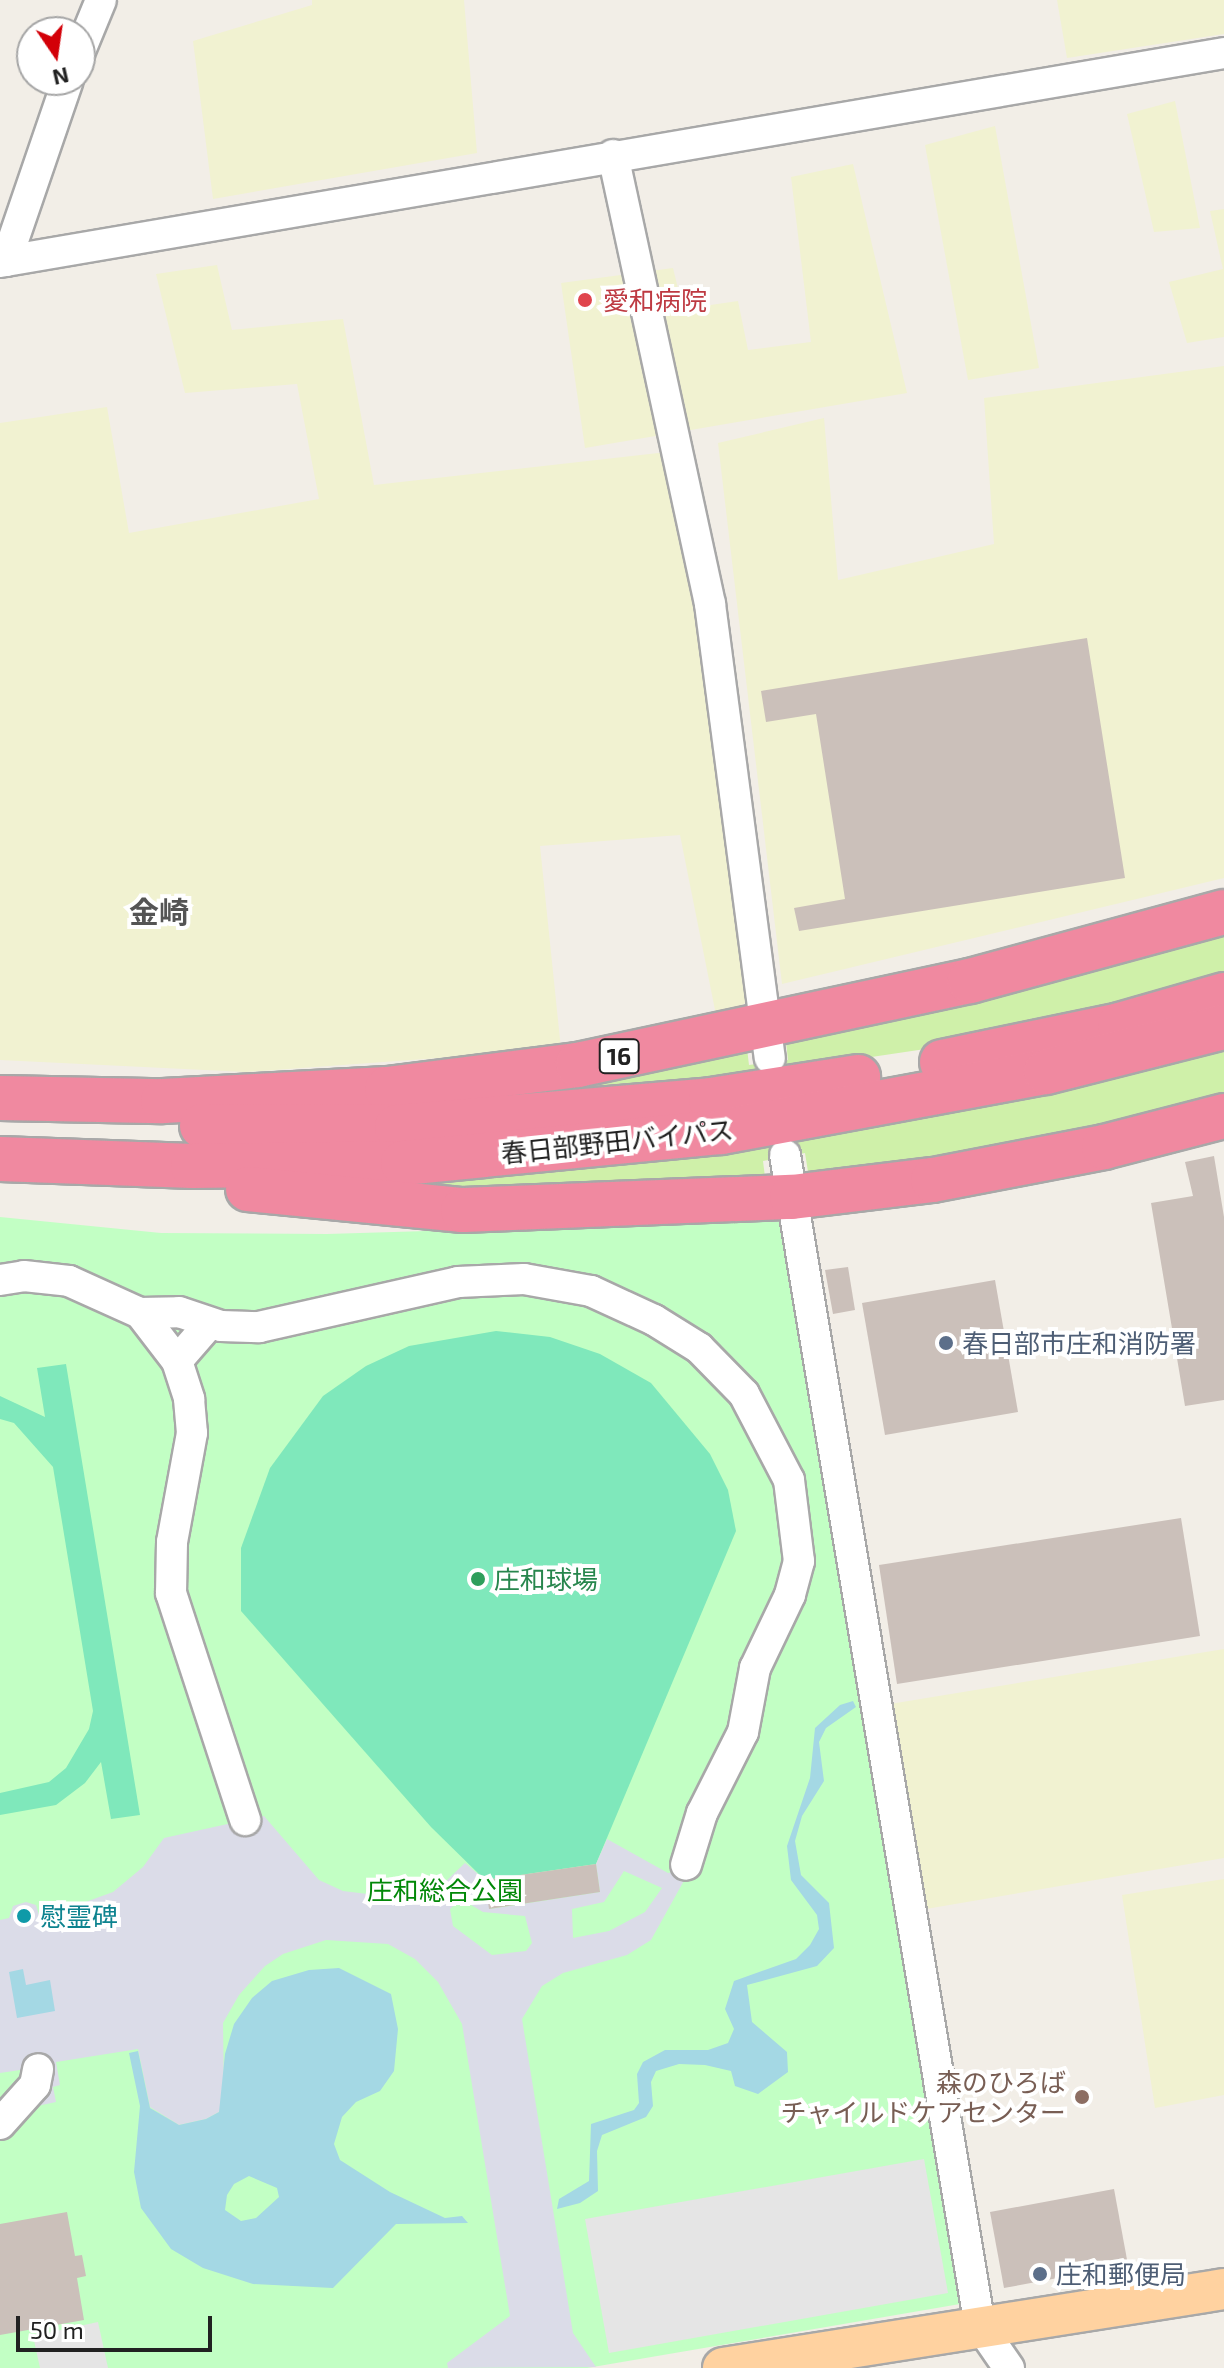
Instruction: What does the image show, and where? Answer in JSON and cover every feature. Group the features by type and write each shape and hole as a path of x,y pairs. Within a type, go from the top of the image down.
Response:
{"highway":[{"name":"16","path":"0,1098 163,1101 387,1089 769,1041 970,981 1224,912"},
{"name":"春日部野田バイパス","path":"0,1117 98,1125 397,1127 711,1100 891,1072 1120,1025 1224,995"},
{"name":"春日部野田バイパス","path":"0,1159 193,1166 403,1163 721,1132 1046,1072 1224,1027"},
{"path":"193,1166 235,1188 463,1210 792,1197 933,1180 1104,1147 1224,1116"}],"main road":[{"path":"749,2366 980,2326 1224,2289"}],"street":[{"path":"62,96 3,261 1224,53"},
{"path":"613,155 710,604 769,1041"},
{"path":"785,1155 980,2326 1009,2368"},
{"path":"0,1280 24,1276 69,1281 140,1313 179,1312 210,1323 273,1325 458,1282 524,1279 591,1291 654,1320 699,1348 744,1394 789,1480 799,1561 790,1595 755,1668 743,1732 702,1813 686,1865"},
{"path":"140,1313 177,1361 189,1399 192,1433 172,1542 171,1593 245,1820"},
{"path":"177,1361 210,1323"},
{"path":"0,2124 35,2085 38,2069"}],"green space":[{"path":"312,0 464,0 477,153 213,199 193,41 312,5"},
{"path":"1057,0 1224,0 1224,34 1067,58"},
{"path":"1175,101 1200,228 1154,232 1127,114"},
{"path":"995,126 1039,368 968,380 925,145"},
{"path":"853,164 907,393 585,448 561,283 673,268 683,309 738,301 748,350 811,342 791,177"},
{"path":"1224,209 1224,337 1187,343 1169,282 1223,269 1210,211"},
{"path":"217,265 232,330 343,319 374,485 676,451 752,999 717,1020 680,835 540,846 561,1049 246,1072 0,1060 0,423 107,407 129,533 319,499 297,384 185,393 156,274"},
{"path":"1224,366 1224,878 782,984 718,443 824,418 838,580 994,544 984,398"},
{"path":"1224,926 1224,979 932,1048 662,1088 173,1111 746,1040 749,1065 788,1060 785,1033"},
{"path":"1224,1051 1224,1105 1180,1117 809,1178 805,1153 763,1161 766,1185 430,1193 288,1183 768,1146 1054,1093"},
{"name":"庄和総合公園","path":"0,1217 161,1233 327,1234 786,1220 960,2304 587,2368 0,2368"},
{"name":"庄和球場","path":"496,1331 550,1337 600,1354 651,1383 710,1454 728,1490 736,1531 596,1864 485,1880 431,1827 241,1611 241,1548 270,1468 323,1396 366,1366 409,1346"},
{"path":"66,1364 140,1815 111,1819 101,1762 85,1783 56,1805 0,1815 0,1793 49,1782 66,1768 89,1729 93,1711 53,1467 14,1423 0,1419 0,1396 45,1417 37,1368"},
{"path":"1224,1649 1224,1858 926,1909 890,1704"},
{"path":"1224,1879 1224,2095 1155,2108 1122,1895"}],"shaded area":[{"path":"264,1816 319,1880 343,1891 425,1901 465,1863 485,1880 490,1909 600,1892 596,1864 607,1839 668,1873 691,1868 651,1940 627,1955 563,1973 542,1986 522,2019 573,2333 596,2367 448,2368 447,2363 510,2316 462,2024 438,1982 415,1959 388,1944 326,1940 283,1954 265,1966 239,1995 223,2023 224,2095 219,2112 206,2119 179,2125 150,2107 138,2049 56,2062 60,2085 53,2087 56,2102 28,2108 20,2070 0,2073 0,1920 9,1918 13,1906 26,1902 36,1905 39,1915 113,1892 143,1867 164,1838","holes":["624,1871 662,1888 645,1912 609,1931 573,1938 572,1909 604,1902","461,1899 483,1912 525,1916 532,1943 526,1951 492,1955 453,1926 450,1909"]},
{"path":"924,2159 948,2293 609,2353 585,2219"},
{"path":"98,2322 108,2368 40,2368 33,2336"}],"water":[{"path":"853,1701 856,1707 826,1728 819,1742 824,1781 802,1816 795,1841 801,1875 829,1903 834,1948 817,1966 747,1985 752,2022 787,2052 788,2072 758,2094 735,2086 731,2071 705,2065 679,2064 656,2071 651,2082 653,2106 646,2117 602,2135 597,2151 598,2191 580,2203 557,2209 559,2199 589,2181 591,2124 634,2110 639,2103 637,2074 643,2062 665,2050 708,2050 728,2043 734,2029 725,2009 734,1981 796,1959 810,1945 819,1929 817,1915 791,1880 787,1846 810,1778 815,1728 840,1705"},
{"path":"339,1968 391,1994 398,2029 394,2071 380,2091 356,2102 342,2117 334,2144 340,2160 390,2192 445,2218 462,2216 468,2223 396,2224 333,2288 253,2284 203,2268 171,2249 141,2208 134,2172 140,2106 129,2053 138,2051 150,2108 179,2125 206,2119 219,2112 225,2054 234,2024 252,1998 272,1981 309,1970","holes":["249,2176 277,2188 279,2197 256,2218 241,2221 225,2210 227,2195 234,2184"]},
{"path":"23,1969 26,1985 50,1980 55,2011 17,2018 9,1972"}],"building":[{"path":"1087,638 1125,878 799,931 794,908 845,899 816,714 766,722 761,691"},
{"path":"1214,1156 1224,1217 1224,1400 1185,1406 1151,1203 1193,1196 1185,1162"},
{"path":"848,1267 855,1310 833,1314 825,1270"},
{"path":"995,1280 1018,1412 885,1435 862,1303"},
{"path":"1181,1518 1200,1636 897,1684 879,1565"},
{"path":"596,1864 600,1892 489,1909 485,1880"},
{"path":"1114,2189 1128,2265 1004,2288 990,2212"},
{"path":"67,2212 75,2256 82,2255 86,2276 77,2278 84,2320 0,2335 0,2224"}],"place":[{"name":"愛和病院","path":"585,300"},
{"name":"春日部市庄和消防署","path":"946,1343"},
{"name":"庄和球場","path":"478,1579"},
{"name":"慰霊碑","path":"24,1916"},
{"name":"森のひろば チャイルドケアセンター","path":"1082,2097"},
{"name":"庄和郵便局","path":"1040,2274"}],"district":[{"name":"金崎","path":"159,911"}]}
